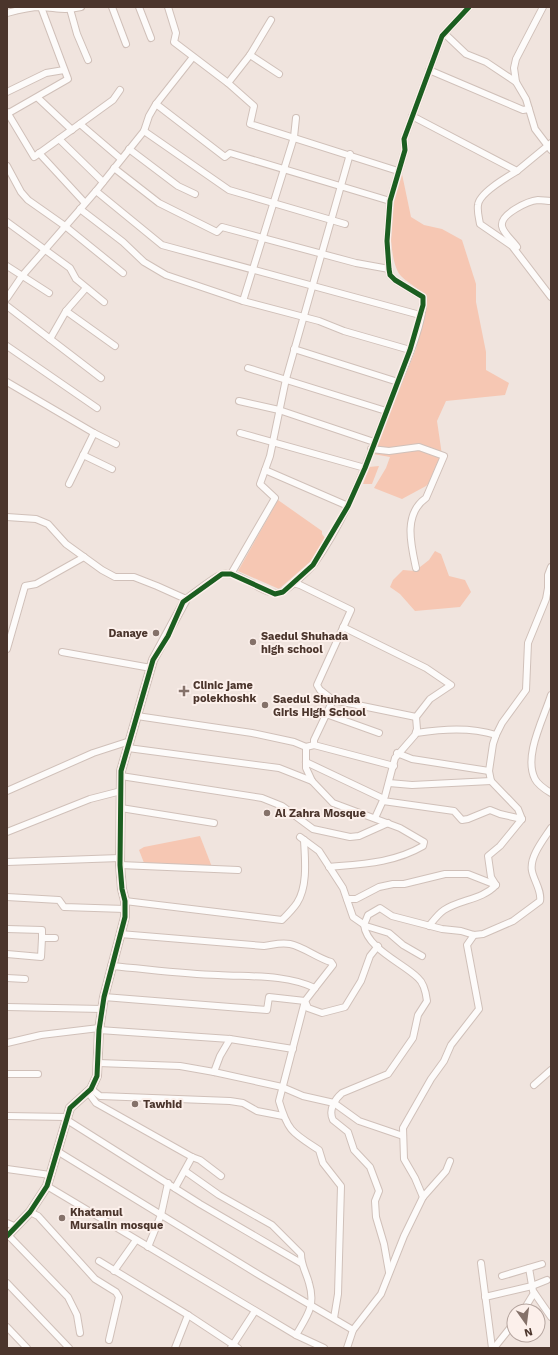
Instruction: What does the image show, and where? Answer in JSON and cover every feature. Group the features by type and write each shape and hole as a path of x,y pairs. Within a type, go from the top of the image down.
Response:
{"street":[{"path":"7,13 23,8 41,7 64,11 82,7"},
{"path":"41,7 67,77 66,81 38,98 7,113 34,157 113,100 120,90"},
{"path":"112,7 126,44"},
{"path":"139,7 150,38"},
{"path":"168,7 176,33 174,42 228,83 254,106 250,124 350,154 398,171"},
{"path":"80,1333 77,1315 68,1297 8,1235 30,1212 47,1186 70,1108 89,1091 97,1076 99,1029 102,1009 111,966 120,934 125,905 120,861 121,776 153,660 186,600 222,574 231,574 275,594 283,592 313,565 348,506 365,468 410,350 423,305 422,297 395,280 390,275 389,269 387,241 390,201 405,150 404,139 442,36 469,7"},
{"path":"526,262 512,246 480,224 478,205 480,199 500,181 517,171 550,146 535,129 526,99 516,82 514,68 516,59 542,7"},
{"path":"70,9 77,34 88,60"},
{"path":"228,83 250,55 271,20"},
{"path":"445,34 466,54 486,62 516,82"},
{"path":"250,55 280,74"},
{"path":"7,298 22,276 96,192 144,132 149,116 156,104 193,57"},
{"path":"7,92 46,73 64,70"},
{"path":"429,70 523,110 529,109"},
{"path":"38,98 72,130"},
{"path":"156,104 225,157 230,153 390,201"},
{"path":"412,116 517,171"},
{"path":"243,301 283,168 294,137 296,118"},
{"path":"80,124 122,159"},
{"path":"144,132 229,190 345,224"},
{"path":"59,139 103,182"},
{"path":"129,149 178,186 195,194"},
{"path":"39,153 85,203"},
{"path":"231,574 275,498 260,484 273,442 294,349 350,154"},
{"path":"7,166 21,192 28,200 65,226 123,273"},
{"path":"114,168 159,203 217,232 222,227 321,254 389,269"},
{"path":"96,192 162,245 420,316"},
{"path":"551,202 537,200 523,205 509,214 502,222 502,228 551,297"},
{"path":"80,209 123,242 144,262 166,275 243,301 318,321 344,331 410,350"},
{"path":"7,222 70,268 76,279 104,302"},
{"path":"7,266 49,293"},
{"path":"50,338 66,311 86,288"},
{"path":"7,306 101,378"},
{"path":"66,311 115,346"},
{"path":"7,346 97,408"},
{"path":"294,349 398,382"},
{"path":"248,368 386,411"},
{"path":"7,382 94,433 116,444"},
{"path":"239,401 279,410 374,442"},
{"path":"69,484 94,433"},
{"path":"240,433 365,468"},
{"path":"372,449 389,450 419,447 444,456 426,498 420,502 413,516 410,531 416,568"},
{"path":"83,455 112,469"},
{"path":"265,470 348,506"},
{"path":"7,517 36,519 48,524 66,544 102,570 116,577 134,577 186,600"},
{"path":"7,649 25,586 36,584 84,557"},
{"path":"522,819 518,809 491,781 489,771 492,744 502,723 526,690 528,643 546,599 548,575 551,567"},
{"path":"293,583 351,610 317,685 320,690 332,700 416,717"},
{"path":"343,627 426,668 451,685 430,699 416,717 416,733"},
{"path":"62,652 151,668"},
{"path":"551,695 532,755 532,770 535,780 551,794"},
{"path":"314,745 314,740 332,700"},
{"path":"326,714 379,733"},
{"path":"137,716 252,733 294,742 306,747 314,745 394,766"},
{"path":"375,818 383,800 397,754 416,733 453,729 481,730 496,735"},
{"path":"7,791 93,754 129,744 279,768 312,781"},
{"path":"306,747 306,768 312,781 333,803 400,828 424,842 423,846 412,852 376,863 329,867"},
{"path":"397,754 412,759 489,771"},
{"path":"306,762 383,800 454,811 462,820 490,810 522,819"},
{"path":"121,776 262,798 282,806 313,829 350,837 359,836 388,823"},
{"path":"388,783 412,785 446,782 480,783 491,781"},
{"path":"7,832 90,799 121,791"},
{"path":"121,808 214,823"},
{"path":"496,885 491,877 488,856 500,846 522,819"},
{"path":"389,1272 384,1244 376,1217 375,1201 379,1191 370,1167 354,1150 348,1132 331,1116 336,1098 347,1090 379,1079 388,1074 413,1038 418,1015 427,1000 422,982 392,960 367,934 364,925 368,915 377,908 380,908 392,916 429,926 461,931 474,935 488,932 513,921 540,901 541,896 532,871 532,863 551,828"},
{"path":"7,897 59,900 64,907 125,905 282,920 298,902 303,886 305,867 302,838 319,851 343,888 350,914 364,925 389,933 402,945 422,956"},
{"path":"7,862 120,861 238,870"},
{"path":"347,899 356,899 379,887 393,884 404,884 445,874 468,874 496,885"},
{"path":"429,926 443,910 457,903 489,893 496,885"},
{"path":"7,929 42,930 41,956 7,954"},
{"path":"120,934 264,946 275,943 290,944 320,959 332,962 333,965 305,1001 279,1101 283,1116 292,1132 319,1150 323,1162 341,1186 338,1294 334,1318"},
{"path":"423,1197 415,1178 404,1159 403,1128 416,1103 444,1061 456,1037 479,1009 468,945 474,935"},
{"path":"42,938 55,938"},
{"path":"305,1001 308,1008 322,1013 345,1006 361,981 370,956 378,946"},
{"path":"111,966 217,975 267,977 292,980 315,988"},
{"path":"7,978 25,980"},
{"path":"104,997 267,1010 269,997 305,1001"},
{"path":"7,1007 102,1009"},
{"path":"7,1043 41,1035 99,1029 230,1039 293,1049"},
{"path":"214,1072 220,1056 230,1039"},
{"path":"98,1063 180,1066 282,1087 303,1096 334,1103 359,1121 403,1136"},
{"path":"534,1085 551,1070"},
{"path":"7,1074 38,1074"},
{"path":"89,1091 100,1096 230,1101 244,1103 257,1111 283,1116"},
{"path":"89,1091 96,1103 192,1157 200,1160 221,1176"},
{"path":"7,1116 67,1119 168,1184 301,1263"},
{"path":"57,1151 312,1307 353,1330"},
{"path":"175,1188 192,1157"},
{"path":"347,1348 353,1330 377,1302 404,1236 423,1197 446,1170 450,1161"},
{"path":"7,1169 50,1174"},
{"path":"185,1171 219,1195 272,1225 301,1254 301,1263 310,1284 312,1307 296,1335"},
{"path":"148,1247 161,1215 168,1184"},
{"path":"47,1186 255,1311 296,1335 323,1348"},
{"path":"30,1212 38,1216 95,1279 116,1292 119,1297 109,1340"},
{"path":"7,1223 16,1227"},
{"path":"114,1271 136,1240"},
{"path":"99,1261 188,1315 234,1347 255,1311"},
{"path":"481,1263 493,1348"},
{"path":"502,1276 542,1264"},
{"path":"529,1268 534,1293 551,1318"},
{"path":"485,1297 532,1286 547,1280"},
{"path":"7,1282 69,1348"},
{"path":"528,1303 534,1293"},
{"path":"174,1348 188,1315"},
{"path":"7,1327 27,1348"},
{"path":"493,1348 506,1333"}],"shaded area":[{"path":"402,174 411,217 424,225 442,229 462,240 476,284 476,302 486,352 486,370 509,383 505,395 446,401 437,421 442,455 433,479 426,486 402,499 374,488 386,468 390,457 373,454 416,349 427,302 419,290 401,276 397,270 391,243 392,207"},
{"path":"379,466 372,484 363,484 369,467"},
{"path":"278,500 322,531 325,538 311,561 279,589 238,571"},
{"path":"435,551 441,554 449,576 465,580 471,592 460,607 415,611 400,594 390,587 393,580 403,570 415,571 429,560"},
{"path":"200,836 212,867 144,863 139,850 144,847"}],"cycle path":[{"path":"7,1236 30,1212 47,1186 70,1108 91,1089 97,1076 99,1030 104,997 125,917 125,901 122,889 120,865 121,771 153,660 168,636 183,602 222,574 231,574 275,594 283,592 313,565 348,506 365,468 410,350 423,305 423,297 395,280 390,275 389,269 387,241 390,201 405,150 404,139 442,36 469,7"}],"place":[{"name":"Danaye","path":"156,633"},
{"name":"Saedul Shuhada high school","path":"253,642"},
{"name":"Clinic jame polekhoshk","path":"184,691"},
{"name":"Saedul Shuhada Girls High School","path":"265,705"},
{"name":"Al Zahra Mosque","path":"267,813"},
{"name":"Tawhid","path":"135,1104"},
{"name":"Khatamul Mursalin mosque","path":"62,1218"}]}
